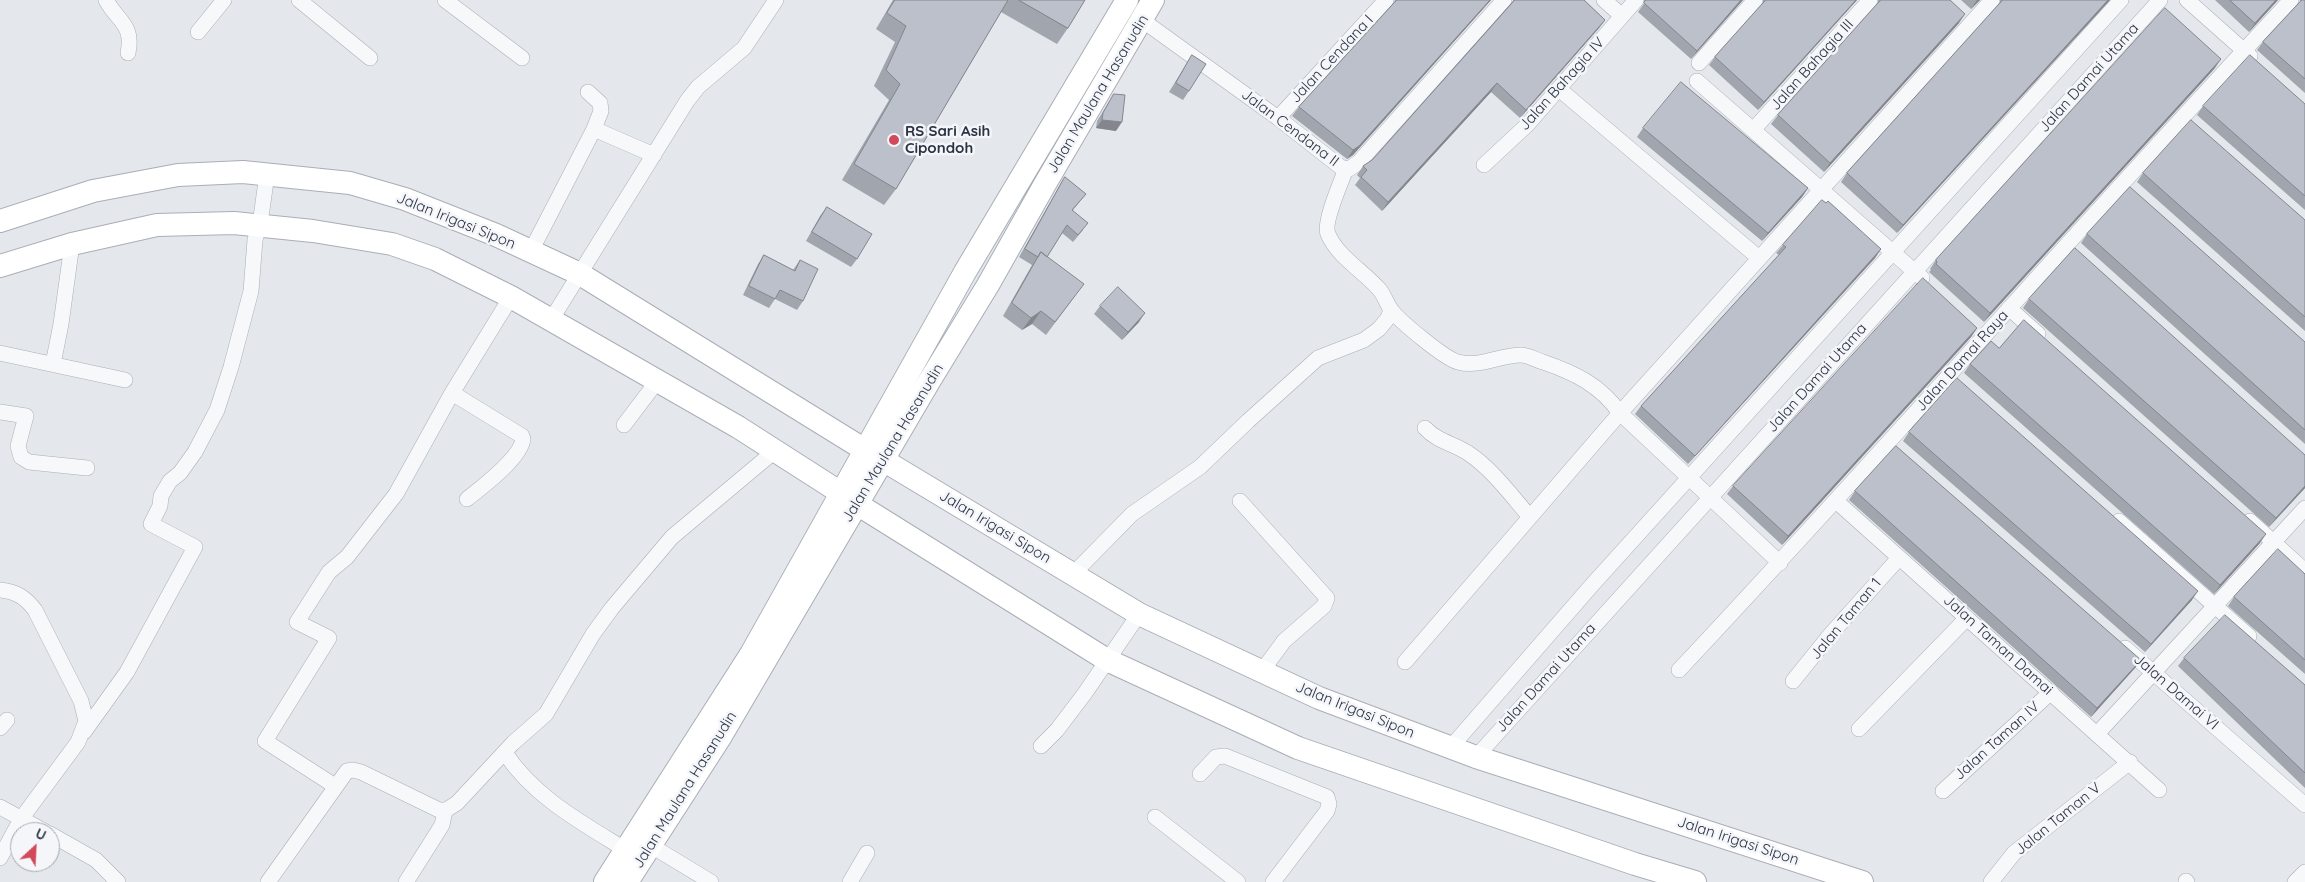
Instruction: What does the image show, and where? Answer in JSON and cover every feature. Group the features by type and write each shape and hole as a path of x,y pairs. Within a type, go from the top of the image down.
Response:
{"street":[{"path":"106,0 126,24 130,42 128,53"},
{"path":"198,32 224,0"},
{"path":"299,0 370,58"},
{"path":"446,0 522,58"},
{"path":"553,318 698,88 744,48 776,0"},
{"name":"Jalan Maulana Hasanudin","path":"868,454 1017,233 1153,0"},
{"name":"Jalan Cendana I","path":"1278,118 1386,0"},
{"name":"Jalan Cendana II","path":"1142,20 1346,169 1353,167 1359,162 1504,0"},
{"path":"1604,0 1622,16"},
{"name":"Jalan Bahagia IV","path":"1484,165 1527,125 1636,0"},
{"path":"1700,62 1756,0"},
{"name":"Jalan Bahagia III","path":"1753,130 1870,0"},
{"path":"1405,662 1620,413 1992,0"},
{"name":"Jalan Damai Utama","path":"1451,747 1592,585 2121,0"},
{"name":"Jalan Damai Utama","path":"1476,756 2160,0"},
{"path":"2187,0 2261,66"},
{"name":"Jalan Damai Raya","path":"1679,670 1836,501 1950,373 1980,331 2009,308 2072,247 2123,182 2291,0"},
{"path":"1119,3 1142,20"},
{"name":"Jalan Maulana Hasanudin","path":"627,882 721,736 868,454 995,221 1119,3"},
{"path":"1960,11 1972,22"},
{"path":"1697,81 1935,290"},
{"path":"1559,89 1759,258"},
{"path":"531,251 594,129 601,111 600,103 588,92"},
{"path":"2184,116 2198,128"},
{"path":"594,129 654,155"},
{"path":"1346,169 1327,221 1327,232 1339,250 1379,289 1389,303 1391,310 1437,349 1457,362 1475,364 1523,355 1583,378 1608,396 1620,413 1780,562"},
{"name":"Jalan Irigasi Sipon","path":"0,221 93,191 178,175 243,172 266,179 350,182 396,196 496,235 579,276 813,418 868,454 1073,574 1137,616 1319,698 1451,747 1862,882"},
{"path":"0,858 21,819 127,672 195,547 151,524 160,506 161,496 170,481 180,473 195,452 217,410 252,291 255,240 260,221 266,179"},
{"path":"2123,182 2138,195"},
{"path":"0,266 72,244 157,225 260,221 392,244 435,259 553,318 658,380 848,493 1109,657 1298,748 1635,864 1695,882"},
{"path":"995,221 1017,233"},
{"path":"52,364 61,324 72,244"},
{"path":"335,786 265,741 329,638 297,622 329,572 347,557 396,494 452,393 512,297"},
{"path":"2009,308 2046,341"},
{"path":"1073,574 1126,519 1200,467 1318,358 1364,340 1379,329 1388,318 1391,310"},
{"path":"0,353 125,380"},
{"path":"1950,373 1962,383"},
{"path":"624,425 658,380"},
{"path":"452,393 522,436 523,439 519,451 508,463 467,499"},
{"path":"0,412 26,416 18,446 21,457 29,462 87,468"},
{"path":"1425,428 1441,442 1468,453 1501,483 1530,517"},
{"path":"1889,441 1904,454"},
{"path":"274,880 335,786 347,771 356,770 434,808 445,810 457,804 513,743 546,714 593,634 612,608 672,537 784,455"},
{"name":"Jalan Maulana Hasanudin","path":"605,882 620,846 751,654 848,493"},
{"path":"1240,501 1327,598 1324,606 1284,642 1262,671"},
{"name":"Jalan Taman Damai","path":"1836,501 2130,762 2159,790"},
{"path":"2097,734 2305,508"},
{"path":"2236,510 2305,571"},
{"path":"2111,514 2263,649"},
{"name":"Jalan Taman 1","path":"1793,681 1830,635 1900,558"},
{"path":"0,590 14,592 26,599 35,610 81,701 86,721 84,732"},
{"path":"1041,746 1057,730 1137,616"},
{"path":"1859,729 1967,618"},
{"name":"Jalan Damai VI","path":"2117,640 2305,805"},
{"name":"Jalan Taman IV","path":"1943,791 2050,692"},
{"path":"505,753 517,771 530,785 580,821 620,846"},
{"path":"1200,774 1216,757 1225,756 1326,797 1329,804 1328,811 1273,882"},
{"name":"Jalan Taman V","path":"1991,882 2014,853 2130,762"},
{"path":"0,807 27,822"},
{"path":"406,882 442,825 445,810"},
{"path":"1155,817 1238,882"},
{"path":"60,840 96,860 118,882"},
{"path":"650,845 711,882"},
{"path":"850,882 867,853"},
{"path":"2295,882 2305,872"}],"building":[{"name":"RS Sari Asih Cipondoh","path":"895,0 1008,0 896,189 854,164 900,84 886,70 906,26 887,13"},
{"path":"1019,0 1085,0 1068,28"},
{"path":"1397,0 1490,0 1359,146 1353,150 1299,107"},
{"path":"1515,0 1584,0 1605,20 1526,110 1497,83 1388,202 1361,177 1367,170 1363,166 1372,160"},
{"path":"1646,0 1741,0 1697,51 1644,3"},
{"path":"1766,0 1856,0 1764,102 1715,57"},
{"path":"1881,0 1950,0 1965,14 1830,163 1778,115"},
{"path":"2003,0 2108,0 1903,225 1847,173"},
{"path":"2230,0 2276,0 2255,23"},
{"path":"2302,0 2305,0 2305,79 2263,42"},
{"path":"2165,8 2221,59 1990,313 1936,264 1936,260"},
{"path":"1192,55 1206,64 1189,91 1176,83"},
{"path":"2250,55 2305,104 2305,196 2203,106"},
{"path":"1681,82 1808,188 1768,233 1643,128"},
{"path":"1114,94 1125,95 1122,122 1102,120 1103,113"},
{"path":"2191,120 2305,220 2305,317 2143,173"},
{"path":"1065,177 1086,194 1072,210 1088,223 1078,235 1067,225 1047,257 1041,252 1038,257 1025,249"},
{"path":"2130,187 2305,342 2305,430 2087,234"},
{"path":"1822,200 1826,203 1828,201 1881,249 1695,456 1641,406 1786,247 1783,245"},
{"path":"827,207 872,234 857,259 812,232"},
{"path":"2075,248 2305,455 2305,486 2276,518 2029,299"},
{"path":"1041,252 1084,284 1055,322 1041,311 1031,318 1012,303"},
{"path":"764,255 795,271 800,260 818,269 803,301 780,290 775,299 749,286"},
{"path":"1923,278 1977,328 1788,536 1733,486"},
{"path":"1118,287 1145,313 1128,332 1100,306"},
{"path":"2024,320 2266,534 2220,585 1970,364 1991,341 1999,348"},
{"path":"1957,378 2198,591 2151,644 1909,432"},
{"path":"1896,446 2141,660 2097,708 1855,491"},
{"path":"2278,549 2305,574 2305,660 2234,597"},
{"path":"2225,615 2305,685 2305,773 2184,658"}],"place":[{"name":"RS Sari Asih Cipondoh","path":"894,140"}]}
